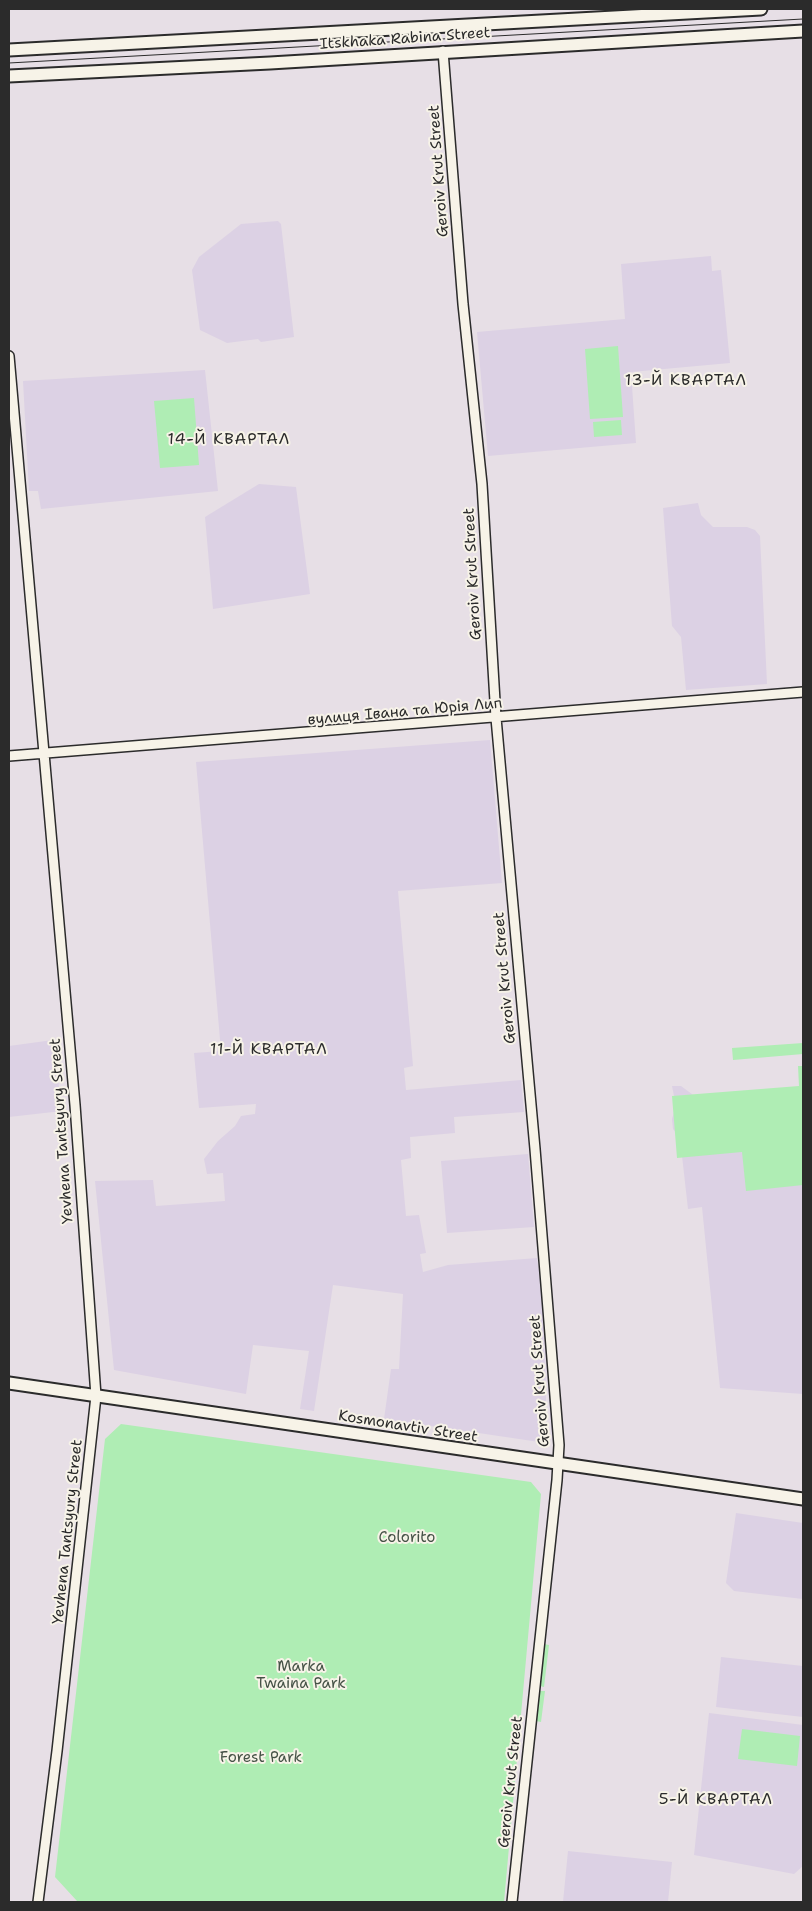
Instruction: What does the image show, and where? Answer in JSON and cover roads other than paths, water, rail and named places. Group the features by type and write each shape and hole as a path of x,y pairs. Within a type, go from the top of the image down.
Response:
{"main road":[{"name":"Itskhaka Rabina Street","path":"9,50 761,9"},
{"name":"Itskhaka Rabina Street","path":"9,76 270,63 443,51 803,31"},
{"name":"Kosmonavtiv Street","path":"9,1383 462,1451 558,1462 803,1499"}],"street":[{"name":"Geroiv Krut Street","path":"443,51 463,304 482,484 496,718 552,1343 558,1462 512,1902"},
{"name":"Yevhena Tantsyury Street","path":"9,356 74,1095 96,1396 57,1751 38,1902"},
{"name":"вулиця Івана та Юрія Лип","path":"9,756 803,692"}],"tram line":[{"path":"9,63 803,19"}],"district":[{"name":"13-Й КВАРТАЛ","path":"686,381"},
{"name":"14-Й КВАРТАЛ","path":"229,440"},
{"name":"11-Й КВАРТАЛ","path":"269,1050"},
{"name":"5-Й КВАРТАЛ","path":"716,1800"}],"park label":[{"name":"Colorito","path":"407,1538"},
{"name":"Marka Twaina Park","path":"301,1676"},
{"name":"Forest Park","path":"261,1758"}]}
